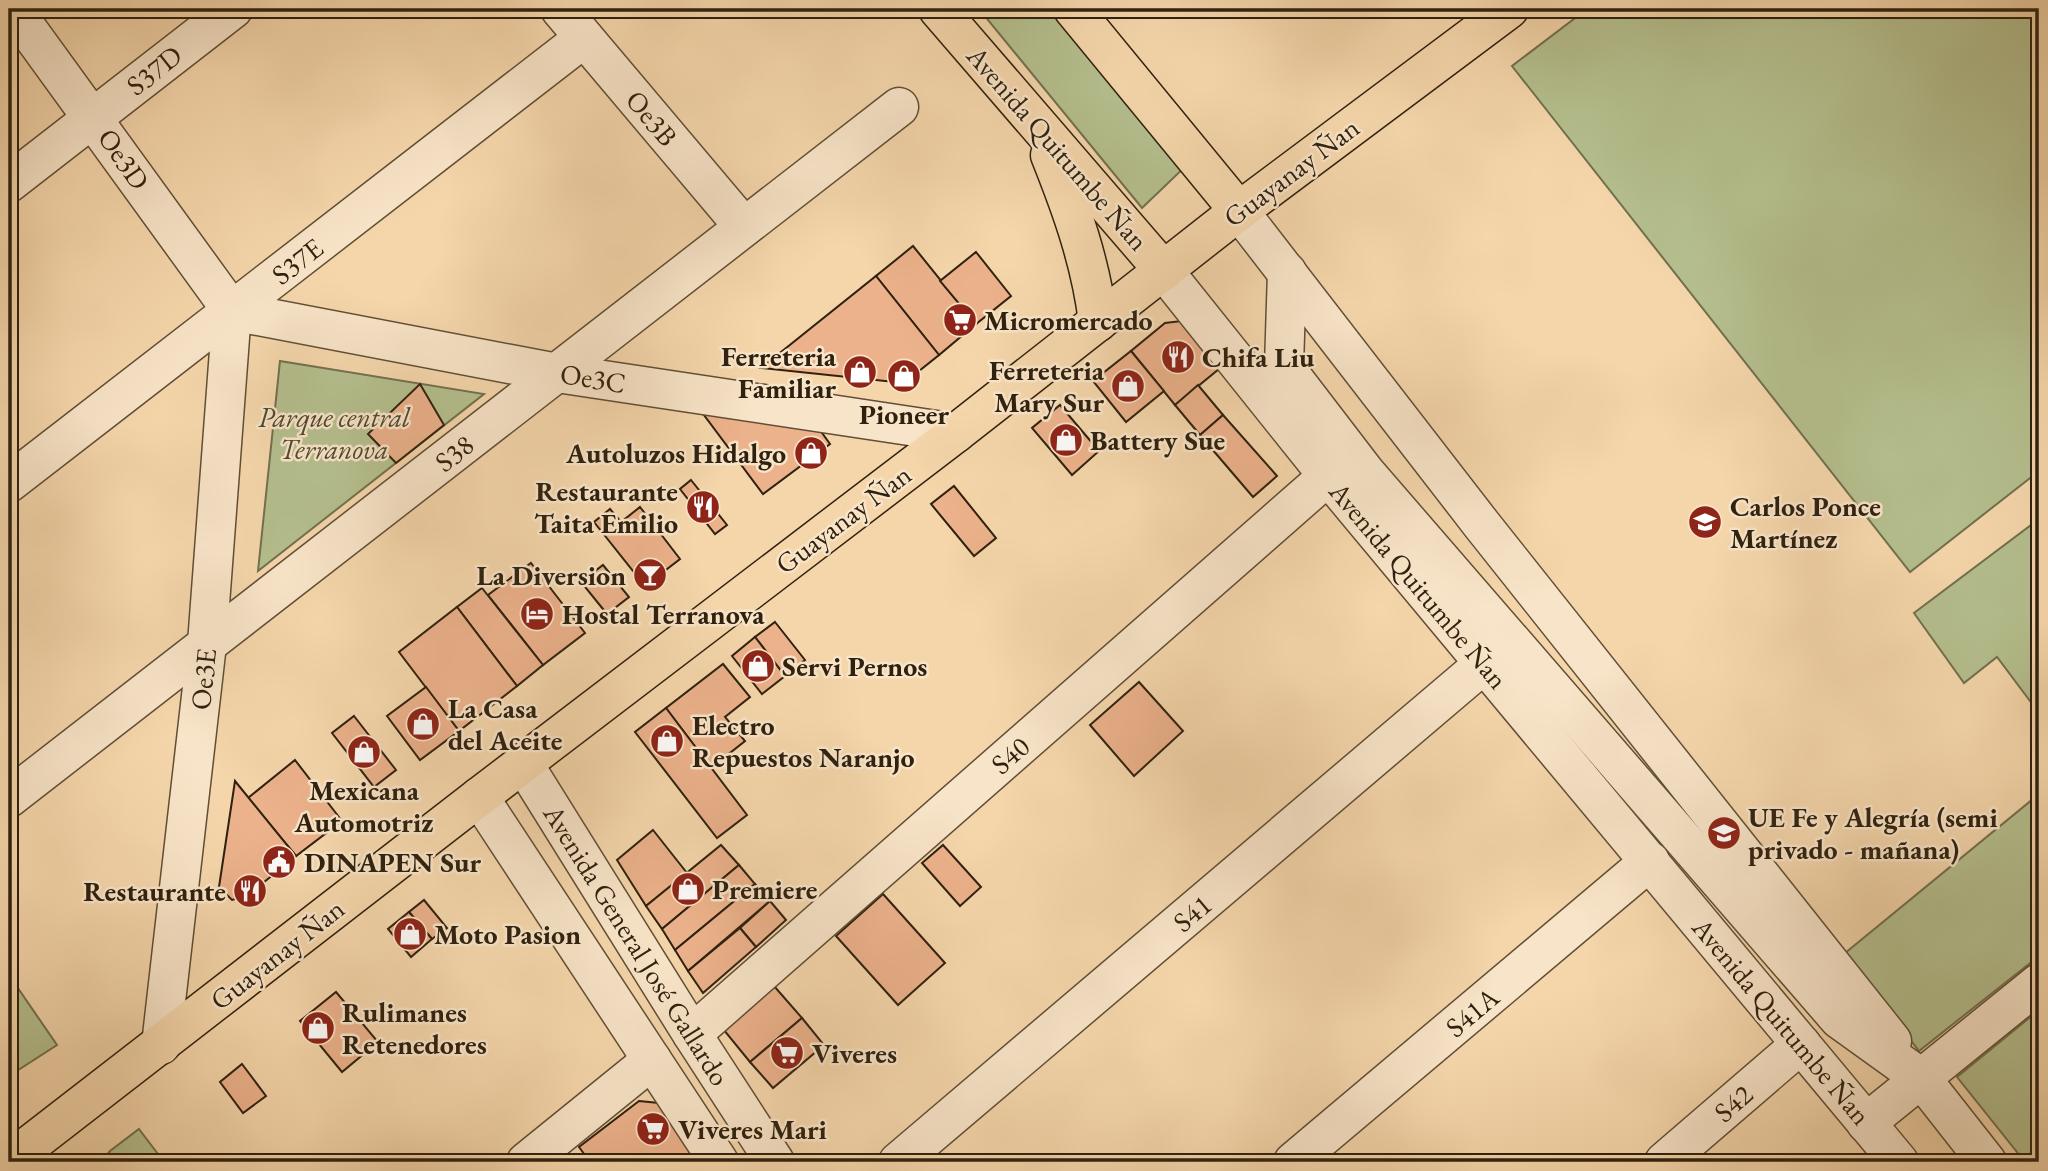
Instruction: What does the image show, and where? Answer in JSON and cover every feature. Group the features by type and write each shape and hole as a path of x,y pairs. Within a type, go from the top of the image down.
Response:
{"main road":[{"name":"Avenida Quitumbe Ñan","path":"938,9 1164,271"},
{"path":"1073,9 1239,211"},
{"name":"Guayanay Ñan","path":"10,1160 523,763 956,433 1239,211 1509,9"},
{"path":"1038,127 1085,248 1094,285 1098,322"}],"street":[{"name":"Oe3D","path":"13,9 94,117 232,311"},
{"name":"S37D","path":"9,183 233,9"},
{"name":"Oe3B","path":"560,9 744,227"},
{"name":"S37E","path":"9,483 584,37"},
{"name":"S38","path":"9,798 898,107"},
{"path":"1239,211 1482,525 1987,1162"},
{"name":"Avenida Quitumbe Ñan","path":"1164,271 1328,476 1899,1162"},
{"path":"1287,272 1284,366 1366,473 1839,1019 1921,1078"},
{"name":"Oe3C","path":"232,311 556,373 956,433"},
{"name":"Oe3E","path":"161,1045 207,644 232,311"},
{"name":"S40","path":"692,1034 1328,476"},
{"name":"S41","path":"898,1162 1485,663"},
{"name":"Avenida General José Gallardo","path":"523,763 775,1162"},
{"name":"Avenida General José Gallardo","path":"480,797 719,1162"},
{"name":"S41A","path":"1293,1162 1650,861"},
{"path":"1866,1122 2039,984"},
{"name":"S42","path":"1664,1162 1801,1044"},
{"path":"526,1162 652,1060"}],"green space":[{"path":"979,9 1062,9 1190,162 1142,208"},
{"path":"1587,9 2039,9 2039,471 1910,572 1512,66"},
{"name":"Parque central Terranova","path":"280,361 484,394 258,571"},
{"path":"2039,519 2039,713 1997,657 1964,683 1914,613"},
{"path":"2039,794 2039,956 1919,1051 1844,954"},
{"path":"9,975 57,1045 9,1076"},
{"path":"2039,1010 2039,1162 2025,1162 1957,1077"},
{"path":"139,1129 164,1162 101,1162 110,1151"}],"building":[{"path":"913,246 976,324 939,355 876,276"},
{"path":"976,252 1011,296 976,324 940,281"},
{"path":"876,276 939,355 904,383 761,368"},
{"name":"Chifa Liu","path":"1190,320 1225,364 1175,405 1131,351 1165,323"},
{"name":"Ferreteria Mary Sur","path":"1131,351 1164,391 1126,422 1093,381"},
{"path":"420,384 444,425 396,463 368,434"},
{"path":"1198,385 1223,415 1200,435 1175,405"},
{"name":"Battery Sue","path":"1060,405 1099,451 1072,475 1032,428"},
{"path":"701,411 817,426 830,444 763,494"},
{"path":"1223,415 1277,476 1253,497 1200,435"},
{"name":"Restaurante Taita Emilio","path":"691,480 727,525 715,534 680,489"},
{"path":"954,486 996,538 974,556 931,504"},
{"path":"640,507 680,559 645,586 594,522 610,509 621,522"},
{"name":"Hostal Terranova","path":"531,563 585,633 543,665 488,595"},
{"path":"603,565 629,597 607,614 581,582"},
{"path":"482,588 543,665 517,686 457,607"},
{"path":"457,607 517,686 459,731 399,652"},
{"path":"775,622 805,660 785,676 755,637"},
{"name":"Servi Pernos","path":"755,637 785,676 762,694 732,656"},
{"path":"723,664 750,697 725,717 745,741 711,768 666,708"},
{"path":"1139,682 1183,731 1134,776 1090,725"},
{"name":"La Casa del Aceite","path":"426,687 459,731 420,760 387,716"},
{"path":"666,708 747,815 717,838 635,732"},
{"name":"Mexicana Automotriz","path":"354,716 396,770 374,787 332,733"},
{"path":"295,760 342,821 296,856 248,798"},
{"path":"235,781 296,856 247,896 232,900 219,887"},
{"path":"653,830 687,873 646,906 617,860"},
{"name":"Premiere","path":"721,845 739,865 662,929 646,906"},
{"path":"943,845 981,887 960,906 922,863"},
{"path":"739,865 755,884 675,950 662,929"},
{"path":"755,884 770,901 688,971 675,950"},
{"path":"883,894 945,963 898,1005 836,936"},
{"path":"424,900 447,928 432,939 409,912"},
{"path":"770,901 786,920 756,947 740,928"},
{"name":"Moto Pasion","path":"409,912 432,939 411,957 388,929"},
{"path":"740,928 756,947 703,993 688,971"},
{"path":"774,986 802,1018 750,1062 723,1029"},
{"path":"336,992 378,1042 342,1072 300,1021"},
{"name":"Viveres","path":"802,1018 824,1045 773,1088 750,1062"},
{"path":"242,1064 266,1096 243,1113 220,1082"},
{"path":"639,1101 659,1103 705,1162 590,1162 579,1147"}],"place":[{"name":"Micromercado","path":"960,320"},
{"name":"Chifa Liu","path":"1178,357"},
{"name":"Ferreteria Familiar","path":"860,372"},
{"name":"Pioneer","path":"904,376"},
{"name":"Ferreteria Mary Sur","path":"1128,386"},
{"name":"Battery Sue","path":"1066,440"},
{"name":"Autoluzos Hidalgo","path":"811,453"},
{"name":"Restaurante Taita Emilio","path":"703,507"},
{"name":"Carlos Ponce Martínez","path":"1705,522"},
{"name":"La Diversion","path":"650,575"},
{"name":"Hostal Terranova","path":"537,614"},
{"name":"Servi Pernos","path":"758,666"},
{"name":"La Casa del Aceite","path":"423,724"},
{"name":"Electro Repuestos Naranjo","path":"667,741"},
{"name":"Mexicana Automotriz","path":"364,752"},
{"name":"UE Fe y Alegría (semi privado - mañana)","path":"1724,833"},
{"name":"DINAPEN Sur","path":"279,862"},
{"name":"Premiere","path":"688,889"},
{"name":"Restaurante","path":"250,891"},
{"name":"Moto Pasion","path":"410,934"},
{"name":"Rulimanes Retenedores","path":"318,1028"},
{"name":"Viveres","path":"787,1053"},
{"name":"Viveres Mari","path":"653,1129"}]}
